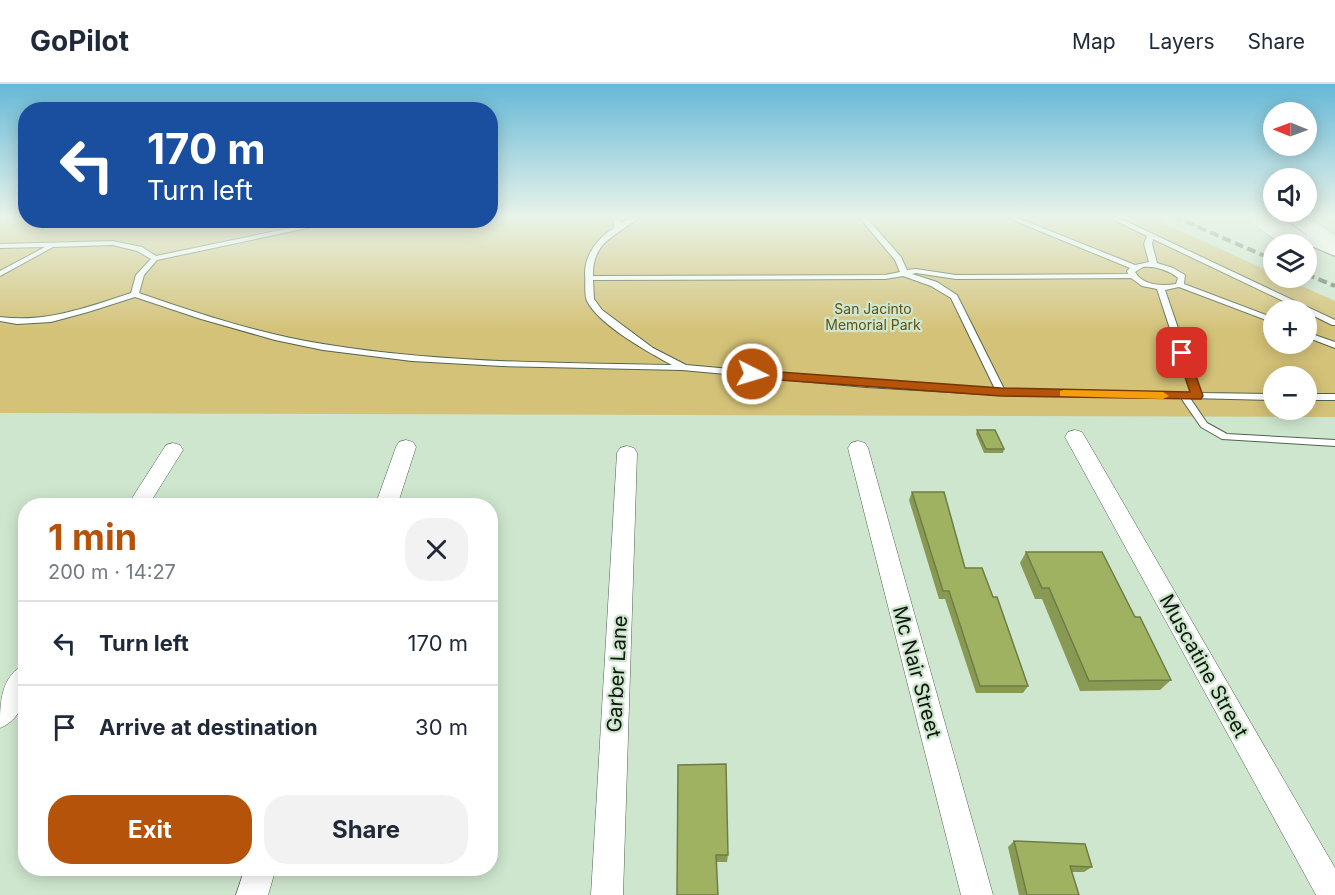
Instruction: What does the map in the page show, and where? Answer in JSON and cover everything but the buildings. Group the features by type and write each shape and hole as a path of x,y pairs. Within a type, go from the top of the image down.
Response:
{"main road":[{"path":"1317,257 1335,270"}],"street":[{"name":"Muscatine Street","path":"1075,437 1334,895"},
{"path":"389,498 406,447"},
{"name":"Mc Nair Street","path":"858,448 977,895"},
{"path":"141,498 172,450"},
{"name":"Garber Lane","path":"607,895 627,453"},
{"path":"0,715 18,688"},
{"path":"252,895 258,876"}],"lane":[{"path":"0,274 37,254"},
{"path":"148,254 156,258"},
{"path":"135,294 140,275 156,258 176,254"},
{"path":"593,254 589,264 590,299 599,312 650,350 684,368"},
{"path":"894,254 905,274 934,284 954,297 1001,392"},
{"path":"1093,254 1133,271 1140,282 1160,287 1180,285 1263,317"},
{"path":"1151,254 1154,265"},
{"path":"1190,254 1335,323"},
{"path":"591,279 885,276 916,271 956,277 1084,276 1133,271 1154,265 1179,273 1184,280 1180,285"},
{"path":"954,297 956,277"},
{"path":"1160,287 1197,396"},
{"path":"0,319 13,322 51,319 135,294 205,319 322,347 490,363 684,368 866,384 1001,392 1263,397"},
{"path":"1317,338 1335,345"},
{"path":"1184,396 1204,425 1225,437 1335,443"},
{"path":"1317,397 1335,398"}],"green space":[{"name":"San Jacinto Memorial Park","path":"0,254 1231,254 1263,268 1263,288 1306,288 1335,301 1335,417 1317,417 1317,366 1263,366 1263,417 0,413"}],"railway":[{"path":"1317,279 1335,286"}],"slow traffic":[{"path":"1064,393 1163,396"}],"route":[{"path":"752,374 1001,392 1197,396 1182,353"}]}
